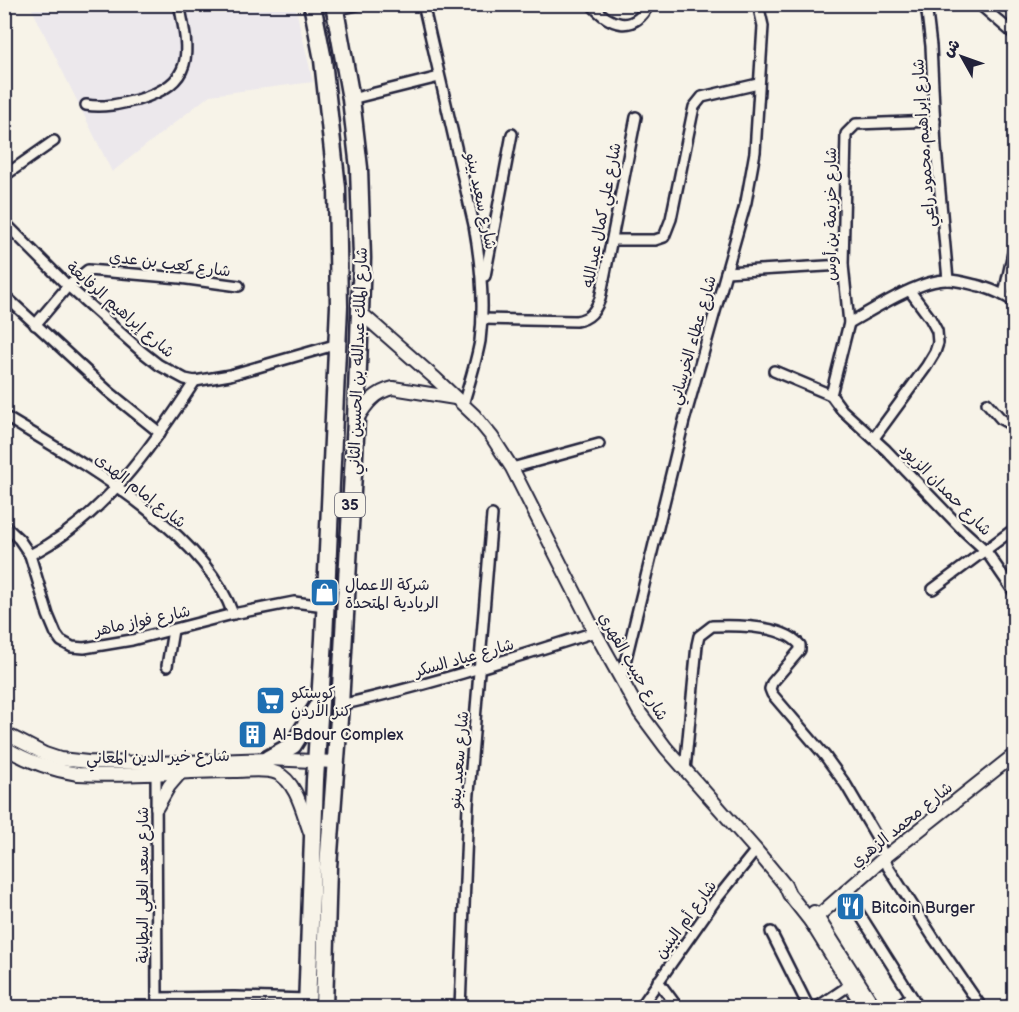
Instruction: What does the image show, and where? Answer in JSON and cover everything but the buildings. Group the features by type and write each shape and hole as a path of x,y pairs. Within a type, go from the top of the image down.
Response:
{"highway":[{"name":"شارع الملك عبدالله بن الحسين الثاني","path":"307,1003 338,344 339,233 337,188 323,60 312,4"},
{"name":"شارع الملك عبدالله بن الحسين الثاني","path":"324,1008 327,879 340,705 356,420 362,258 359,176 351,99 334,7"},
{"path":"268,759 293,745 321,701"}],"street":[{"path":"86,105 107,107 126,103 157,93 174,83 184,65 186,50 186,38 179,4"},
{"path":"334,7 361,4"},
{"name":"شارع سعيد بينو","path":"423,4 474,225 482,287 482,319 476,360 459,401"},
{"path":"591,4 611,22 621,24 631,23 649,4"},
{"name":"شارع عطاء الخرساني","path":"621,680 684,421 746,202 753,162 763,26 758,4"},
{"name":"شارع إبراهيم محمود راعي","path":"926,4 948,279"},
{"path":"980,4 1014,34"},
{"path":"351,99 439,77"},
{"path":"612,240 656,240 664,237 669,228 696,103 704,96 759,84"},
{"name":"شارع علي كمال عبدالله","path":"482,319 551,322 585,320 595,309 600,299 636,117"},
{"name":"شارع خزيمة بن أوس","path":"831,395 849,323 843,265 845,141 848,130 856,124 935,121"},
{"path":"482,287 512,134"},
{"path":"4,176 54,141"},
{"name":"شارع إبراهيم الرفايعة","path":"4,222 68,286 159,365 185,379 195,381"},
{"path":"1004,294 1014,248"},
{"path":"726,272 843,265"},
{"name":"شارع كعب بن عدي","path":"35,325 68,286 82,273 93,269 239,286"},
{"path":"849,323 910,291 948,279 1004,294 1014,302"},
{"path":"774,372 831,395 842,410 874,438 926,367 938,343 937,332 930,318 910,291"},
{"path":"4,296 108,391 160,432"},
{"name":"شارع حبيب الفهري","path":"361,312 459,401 492,437 512,468 634,704 652,731 785,885 793,891 815,919 875,1008"},
{"path":"30,555 59,539 116,487 160,432 195,381 238,373 338,344"},
{"path":"356,420 373,397 383,390 393,388 459,401"},
{"path":"987,403 1001,419 1014,426"},
{"name":"شارع إمام الهدى","path":"4,416 87,466 163,524 220,584 233,614"},
{"name":"شارع حمدان الزيود","path":"874,438 963,530 986,550 1014,592"},
{"path":"512,468 599,444"},
{"name":"شارع سعيد بينو","path":"460,1008 468,805 492,515"},
{"name":"شارع فواز ماهر","path":"4,525 19,539 30,555 48,615 56,634 66,644 84,648 132,640 233,614 294,602 325,606"},
{"path":"933,589 1014,529"},
{"path":"685,770 695,656 699,636 711,626 743,626 779,633 796,641 800,645 800,650 772,683 770,689 772,694 825,756 846,785 876,837 888,867 982,1008"},
{"path":"167,666 173,630"},
{"name":"شارع عياد السكر","path":"340,705 479,669 595,632"},
{"name":"شارع خير الدين المعاني","path":"4,733 24,745 60,759 181,772 264,771 276,773 286,780 297,796 313,839"},
{"name":"شارع خير الدين المعاني","path":"4,747 23,758 62,772 93,775 268,759 335,762"},
{"name":"شارع محمد الزهري","path":"815,919 884,858 1014,755"},
{"name":"شارع سعد العلي البطاينة","path":"156,768 158,807 157,1003"},
{"path":"158,807 169,786 181,772"},
{"name":"شارع أم البنين","path":"640,1008 715,902 756,849"},
{"path":"845,891 919,1008"},
{"name":"شارع حبيب الفهري","path":"815,919 864,1008"},
{"path":"771,932 808,1008"},
{"path":"658,981 678,1008"},
{"path":"816,1008 850,985"},
{"path":"895,1008 911,996"},
{"path":"157,1003 234,997 307,1003"},
{"path":"1007,1008 1014,1001"}],"shaded area":[{"path":"30,5 295,5 313,82 210,95 112,172"}],"place":[{"name":"شركة الاعمال الريادية المتحدة","path":"324,593"},
{"name":"كوستكو كنز الأردن","path":"270,701"},
{"name":"Al-Bdour Complex","path":"252,734"},
{"name":"Bitcoin Burger","path":"850,907"}]}
